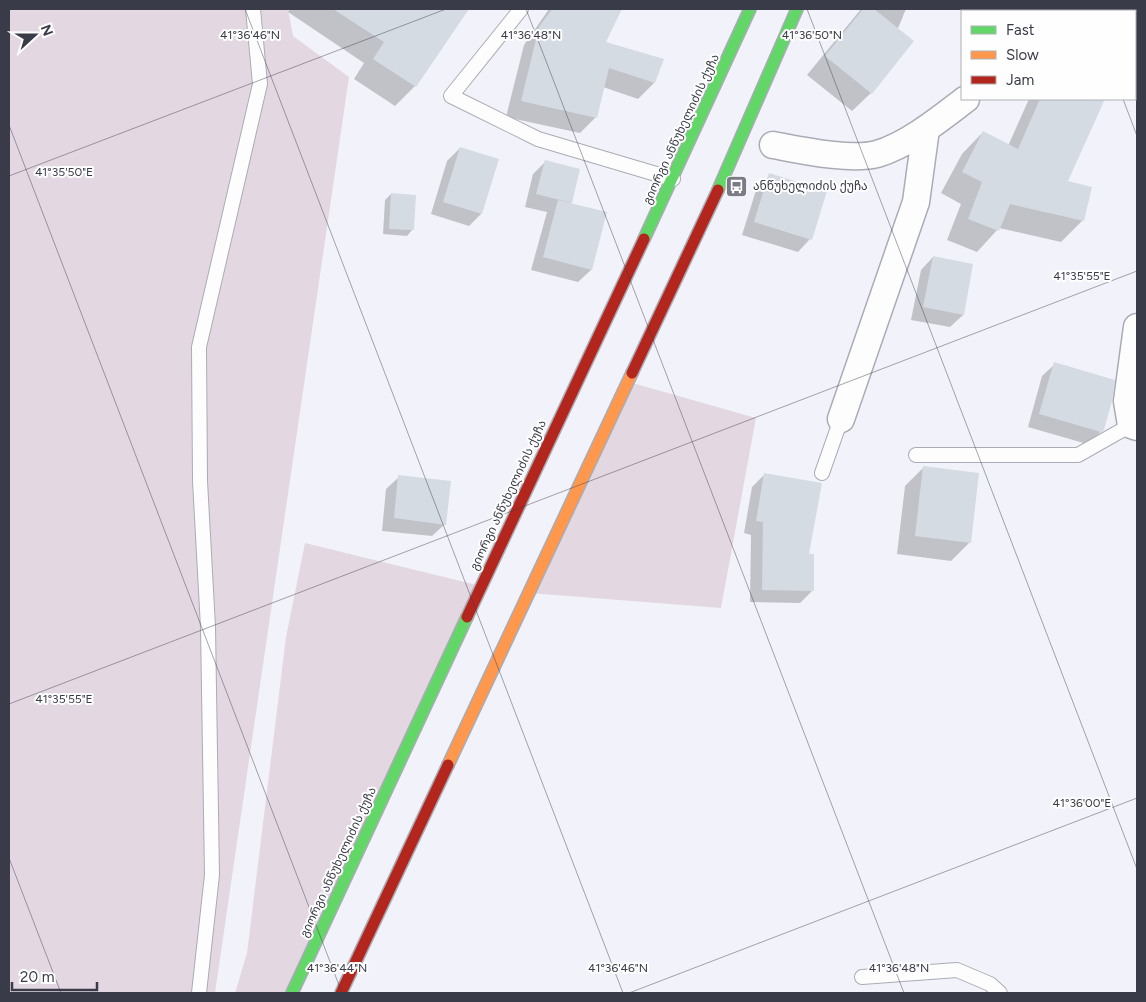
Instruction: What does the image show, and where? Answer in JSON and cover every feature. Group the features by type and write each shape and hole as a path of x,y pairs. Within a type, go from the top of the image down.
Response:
{"main road":[{"name":"გიორგი ანწუხელიძის ქუჩა","path":"292,993 592,346 673,180 750,9"},
{"path":"341,993 743,137 797,9"}],"street":[{"path":"773,145 833,156 877,154 926,129 965,100"},
{"path":"841,419 916,202 926,129"},
{"path":"1134,426 1127,401 1137,327"}],"lane":[{"path":"198,993 212,875 208,627 200,481 199,348 260,84 253,9"},
{"path":"520,9 451,96 538,139 673,180"},
{"path":"822,473 841,419"},
{"path":"916,455 1078,454 1134,426"},
{"path":"862,977 957,970 990,984 1000,993"}],"shaded area":[{"path":"9,9 288,9 293,36 349,77 215,993 9,993"},
{"path":"629,382 756,418 721,608 529,593"},
{"path":"305,543 481,586 292,993 235,993 247,953 286,637"}],"building":[{"path":"333,9 469,9 416,87 373,59 384,42"},
{"path":"552,9 622,9 606,42 664,59 655,83 609,68 597,118 521,101 539,27"},
{"path":"863,9 874,9 914,41 872,94 825,56"},
{"path":"1040,100 1105,100 1068,181 1092,187 1084,221 1010,204 999,231 968,219 982,182 962,172 983,131 1018,149"},
{"path":"460,147 499,159 482,214 443,202"},
{"path":"545,160 580,169 572,203 536,194"},
{"path":"769,173 827,191 812,240 754,222"},
{"path":"391,193 416,195 414,230 389,229"},
{"path":"558,200 607,212 592,270 543,257"},
{"path":"933,256 973,264 964,315 923,307"},
{"path":"1054,362 1115,380 1112,401 1104,430 1101,432 1039,414"},
{"path":"923,466 979,473 971,543 915,536"},
{"path":"764,473 822,483 809,554 814,554 814,591 762,590 763,522 756,521"},
{"path":"398,475 451,481 446,525 394,518"}],"traffic: fast":[{"path":"644,239 750,9"},
{"path":"718,190 797,9"},
{"path":"292,993 467,617"}],"traffic: slow":[{"path":"448,765 632,373"}],"traffic: jam":[{"path":"632,373 718,190"},
{"path":"467,617 644,239"},
{"path":"341,993 448,765"}],"place":[{"name":"ანწუხელიძის ქუჩა","path":"737,186"}]}
